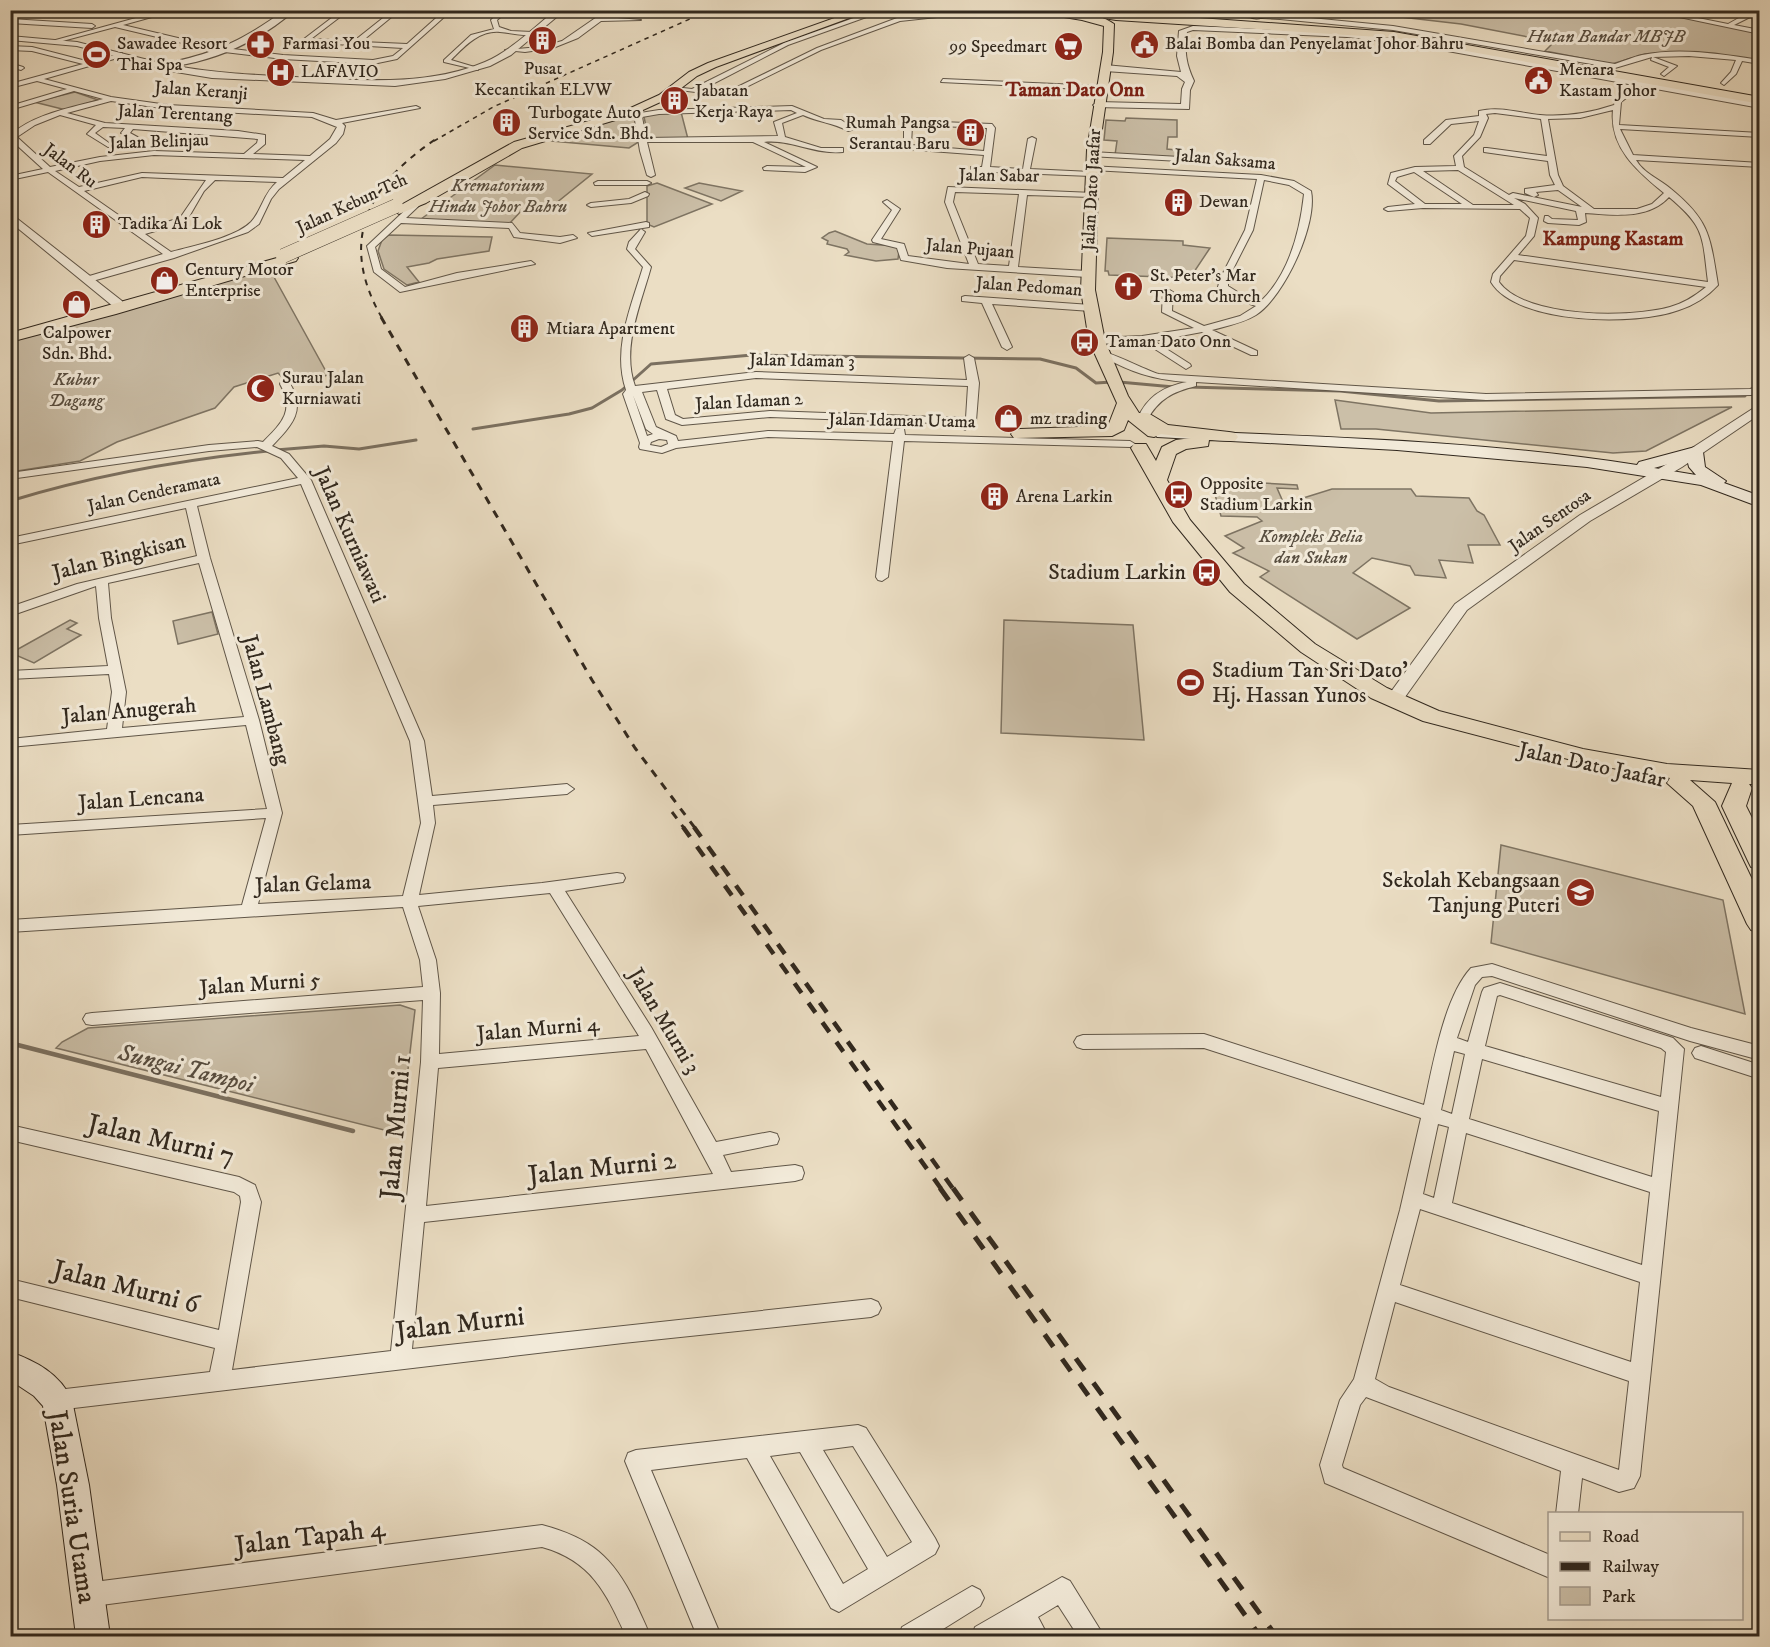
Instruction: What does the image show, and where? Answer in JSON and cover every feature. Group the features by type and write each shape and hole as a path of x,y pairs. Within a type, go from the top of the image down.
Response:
{"highway":[{"path":"1059,10 1116,17 1281,21 1321,26"},
{"path":"1084,10 1414,34 1760,99"},
{"path":"1250,16 1421,38 1760,99"},
{"path":"1281,21 1304,33"}],"main road":[{"name":"Jalan Kebun Teh","path":"398,212 512,144 629,113 664,92 698,67 778,43 857,10"},
{"name":"Jalan Kebun Teh","path":"108,306 154,298 287,257 398,212 518,145 629,113 663,97 703,69 867,10"},
{"name":"Jalan Dato Jaafar","path":"1026,10 1083,17 1109,23 1105,68 1092,154 1087,274 1099,347 1120,395 1145,437"},
{"path":"1250,16 1265,15 1270,10"},
{"name":"Jalan Kebun Teh","path":"10,338 108,306 287,257"},
{"name":"Jalan Dato Jaafar","path":"1120,395 1145,437 1158,476 1182,522 1237,588 1315,653 1362,684 1456,730 1523,751 1679,783 1753,784"},
{"path":"1020,435 1030,432 1112,431 1118,426 1120,395"},
{"path":"1145,437 1164,430 1229,439 1562,465 1704,481 1752,499"},
{"path":"1145,437 1176,441 1229,439 1408,446 1644,465 1695,452 1693,461 1696,469 1752,499"},
{"path":"1054,441 1103,444 1131,451 1139,455 1158,476 1168,451 1174,447 1182,444 1229,439"},
{"path":"1587,462 1657,475 1760,512"},
{"name":"Jalan Dato Jaafar","path":"1431,716 1526,742 1626,765 1753,784"},
{"path":"1679,783 1703,802 1760,924"},
{"path":"1753,784 1734,806 1760,861"},
{"name":"Jalan Suria Utama","path":"17,1374 45,1386 57,1400 73,1485 93,1636"}],"street":[{"path":"57,40 174,10"},
{"path":"167,64 192,62 227,51 246,42 291,10"},
{"path":"283,57 346,10"},
{"path":"356,43 397,10"},
{"path":"12,22 111,26 227,51 283,57 381,62 395,58 449,10"},
{"path":"498,30 493,24 494,20 506,10"},
{"path":"474,68 446,61 472,37 498,30 530,34 556,10"},
{"path":"57,40 212,75 355,83 420,80 474,68 497,60 561,10"},
{"path":"510,50 539,50 565,43 574,39 611,10"},
{"path":"694,91 778,43 883,10"},
{"path":"674,89 724,95 819,49 901,19 933,17 933,10"},
{"path":"1117,10 1250,16"},
{"path":"1681,10 1673,15 1760,32"},
{"path":"1728,26 1758,10"},
{"path":"12,22 31,13"},
{"path":"601,18 638,20"},
{"path":"1098,105 1186,107 1188,85 1182,87 1181,71 1181,37 1186,29 1281,21 1415,30 1618,66 1643,56 1686,54 1760,62"},
{"path":"1304,33 1409,42 1760,105"},
{"path":"10,37 57,40 108,49 183,68 232,75 375,82 428,77 474,68"},
{"path":"305,41 408,46"},
{"path":"778,43 819,49"},
{"path":"10,48 32,49 90,64"},
{"path":"75,69 120,54"},
{"path":"1643,56 1674,66 1664,74"},
{"path":"10,86 131,57"},
{"path":"1724,83 1734,73 1740,59"},
{"path":"183,68 192,62"},
{"path":"10,65 21,68"},
{"path":"1105,68 1181,71"},
{"name":"Jalan Keranji","path":"38,79 111,99 168,107 313,115 336,122"},
{"path":"943,80 1101,86"},
{"path":"1641,84 1618,100 1615,127 1631,157 1642,171 1669,191 1692,212 1701,224 1706,236 1713,285"},
{"path":"10,108 74,89"},
{"name":"Jalan Ru","path":"111,99 27,126 13,137 50,170 171,256"},
{"path":"336,122 416,108"},
{"path":"629,113 785,108 798,109 823,121 838,122 851,129"},
{"path":"1428,142 1449,122 1484,115 1544,117 1616,111"},
{"path":"598,183 649,179 640,120 629,113"},
{"path":"782,138 778,122 806,113"},
{"name":"Jalan Terentang","path":"63,114 102,124 244,133 262,137 261,144 248,155"},
{"path":"1460,168 1458,156 1478,136 1483,127 1484,115"},
{"path":"1544,117 1554,175 1560,187 1592,210"},
{"path":"89,279 171,256 230,237 249,228 256,222 267,198 283,180 339,134 341,126 336,122"},
{"path":"986,169 991,128 989,126 915,123 908,125 907,147 987,153"},
{"path":"102,124 91,134 108,146 138,141 125,133 132,126"},
{"path":"1615,127 1760,135"},
{"path":"643,140 782,138 820,150 840,150"},
{"path":"754,140 813,167 805,170 767,168"},
{"path":"1026,171 1032,140"},
{"path":"1487,150 1552,159"},
{"name":"Jalan Belinjau","path":"10,178 114,157 154,153 311,158"},
{"path":"1092,154 1180,159 1203,157"},
{"path":"1631,157 1760,165"},
{"path":"1423,206 1391,182 1394,175 1415,169 1460,168 1495,190 1526,201 1592,210 1645,210 1657,205 1669,191"},
{"name":"Jalan Saksama","path":"974,169 1261,177 1291,183 1308,193 1298,249 1271,296 1262,305 1244,317 1203,329 1148,341 1099,347"},
{"path":"1415,169 1470,206"},
{"path":"77,190 142,175 283,180"},
{"path":"1261,177 1249,230 1224,279 1223,287 1241,298 1262,305"},
{"path":"138,233 183,220 201,190 212,178"},
{"path":"1560,187 1528,191 1526,201 1534,218 1533,229 1496,276 1495,282 1498,288 1532,306 1577,315 1622,318 1651,314 1698,300 1713,285"},
{"name":"Jalan Sabar","path":"975,267 949,202 951,189 1091,195"},
{"path":"1013,269 1023,192"},
{"path":"591,205 631,201 645,194"},
{"path":"1388,209 1423,206 1507,208 1526,201"},
{"name":"Jalan Pujaan","path":"886,202 896,209 879,232 876,240 901,246 904,258 940,264 1087,274"},
{"path":"1548,218 1548,221 1579,223 1582,222 1580,209"},
{"path":"531,264 457,276 403,290 377,270 371,251 375,240 398,212 512,226 517,235 560,240 573,238"},
{"path":"13,221 68,263 77,267 89,279 108,306"},
{"name":"Jalan Idaman Utama","path":"592,233 644,228 631,245 647,267 626,356 628,394 645,447 652,450 667,449 670,440 768,434 899,435 1054,441 1145,437"},
{"path":"1515,254 1532,261 1713,285"},
{"path":"68,263 69,270 108,306"},
{"path":"1168,292 1167,312 1254,353"},
{"name":"Jalan Pedoman","path":"966,299 1091,308"},
{"path":"986,301 1007,347"},
{"path":"1148,341 1186,366"},
{"path":"1099,347 1150,375 1213,381 1486,397 1754,392 1760,389"},
{"path":"969,358 974,383 972,421"},
{"name":"Jalan Idaman 3","path":"629,386 661,386 756,375 974,383"},
{"path":"1145,437 1147,407 1170,390 1213,381"},
{"path":"10,476 209,448 244,445 268,447 293,410 292,393 285,384"},
{"path":"629,386 638,393 651,429 670,440"},
{"name":"Jalan Idaman 2","path":"661,386 670,417 682,422 770,414 972,421"},
{"name":"Jalan Sentosa","path":"1394,700 1461,607 1585,518 1695,452 1760,408"},
{"path":"945,432 958,431 972,421"},
{"path":"972,421 985,431 996,434"},
{"name":"Jalan Idaman Utama","path":"899,435 945,432 1145,437"},
{"path":"882,578 899,435"},
{"name":"Jalan Kurniawati","path":"268,447 285,456 305,480 417,741 428,823 409,902"},
{"name":"Jalan Cenderamata","path":"10,542 305,480"},
{"name":"Jalan Lambang","path":"191,504 204,558 252,720 274,813 249,909"},
{"name":"Jalan Bingkisan","path":"10,612 41,598 102,581 204,558"},
{"path":"102,581 105,618 119,692 114,733"},
{"path":"10,675 115,670"},
{"name":"Jalan Anugerah","path":"10,743 252,720"},
{"path":"425,801 567,789"},
{"name":"Jalan Lencana","path":"10,830 274,813"},
{"name":"Jalan Gelama","path":"10,926 249,909 409,902 555,888 617,878"},
{"name":"Jalan Murni 3","path":"555,888 630,1005 685,1099 726,1181"},
{"name":"Jalan Murni 1","path":"401,1359 430,1062 432,993 428,960 409,902"},
{"path":"1548,1566 1333,1474 1331,1465 1351,1400 1364,1384 1387,1290 1413,1199 1447,1042 1468,982 1477,972 1492,970 1690,1034 1760,1053"},
{"path":"1364,1384 1383,1395 1619,1481 1626,1480 1629,1476 1675,1048 1667,1043 1509,991 1500,989 1490,992 1474,1050 1441,1208"},
{"name":"Jalan Murni 5","path":"92,1019 432,993"},
{"path":"1083,1042 1204,1041 1661,1188"},
{"name":"Jalan Murni 4","path":"430,1062 650,1042"},
{"path":"1447,1042 1669,1107"},
{"path":"1701,1053 1760,1072"},
{"name":"Jalan Murni 7","path":"10,1132 239,1185 248,1191 251,1202 228,1342 219,1382"},
{"path":"711,1150 770,1139"},
{"name":"Jalan Murni 2","path":"415,1215 795,1173"},
{"path":"1413,1199 1649,1276"},
{"name":"Jalan Murni 6","path":"10,1288 228,1342"},
{"path":"1387,1290 1640,1375"},
{"name":"Jalan Murni","path":"57,1400 401,1359 871,1308"},
{"path":"709,1636 636,1461 753,1447 858,1435 927,1546 839,1600 753,1447"},
{"path":"806,1441 883,1573"},
{"path":"1567,1512 1573,1464"},
{"name":"Jalan Tapah 4","path":"86,1594 542,1536 562,1540 593,1559 612,1581 638,1636"},
{"path":"984,1636 1062,1589 1092,1636"},
{"path":"911,1636 972,1598"},
{"path":"1023,1613 1036,1636"}],"green space":[{"name":"Hutan Bandar MBJB","path":"1349,11 1679,11 1671,15 1759,33 1759,60 1674,53 1645,54 1612,64 1545,51 1554,42 1461,24"},
{"path":"75,92 98,100 66,110 34,102"},
{"path":"681,112 688,139 649,140 644,117 649,113"},
{"path":"627,117 638,121 640,141 629,148 540,140"},
{"path":"1126,118 1177,120 1177,137 1168,137 1167,149 1176,150 1176,158 1115,155 1117,141 1104,140 1106,120 1125,121"},
{"name":"Krematorium Hindu Johor Bahru","path":"495,165 592,174 545,212 523,209 509,224 421,219"},
{"path":"657,183 712,204 654,227 647,224 647,186"},
{"path":"699,183 742,191 721,201 685,188"},
{"path":"835,231 867,244 896,246 899,251 898,259 876,261 845,255 849,252 847,249 827,244 828,241 822,238"},
{"path":"389,235 492,237 489,251 437,259 429,263 407,267 419,282 407,285 384,269 378,251 382,240"},
{"path":"1107,238 1183,241 1183,245 1210,248 1190,278 1109,275 1108,271 1105,271"},
{"name":"Kubur Dagang","path":"269,268 328,375 290,385 278,373 234,387 215,408 117,442 80,461 11,472 10,342"},
{"path":"1335,400 1431,413 1732,407 1646,451 1613,453 1376,429 1341,429"},
{"name":"Kompleks Belia dan Sukan","path":"1225,481 1297,485 1298,489 1277,488 1284,504 1332,489 1411,489 1416,496 1469,498 1477,511 1484,515 1500,545 1468,545 1473,563 1439,560 1446,578 1415,575 1410,566 1372,558 1353,573 1410,608 1357,639 1260,577 1269,571 1233,553 1244,548 1225,536 1262,521 1257,517 1221,516 1214,491 1220,491"},
{"path":"212,612 218,634 178,644 173,621"},
{"path":"70,620 77,623 67,629 81,635 34,663 11,653"},
{"path":"1004,620 1133,625 1144,740 1001,733"},
{"path":"1501,845 1723,900 1745,1014 1491,943"},
{"path":"400,1005 415,1010 402,1120 388,1131 56,1048 62,1042 88,1028"}],"waterway":[{"path":"473,429 569,414 592,408 622,390 651,364 752,355 1040,359 1076,368 1096,383 1112,382"},
{"path":"1119,382 1174,387"},
{"path":"1188,387 1340,391 1439,401 1745,396"},
{"path":"276,450 324,446 359,449 416,440"},
{"path":"10,501 74,483 138,470 268,451"},
{"name":"Sungai Tampoi","path":"10,1043 353,1131"}],"railway":[{"path":"434,141 493,107 710,10"},
{"path":"382,318 369,290 362,264 362,240 367,217 377,196 392,176 436,139"},
{"path":"381,317 592,680 635,748 695,828"},
{"path":"672,812 684,828"},
{"path":"683,827 942,1190"},
{"path":"694,827 954,1190"},
{"path":"940,1188 1260,1636"},
{"path":"953,1188 1276,1636"}],"place":[{"name":"Pusat Kecantikan ELVW","path":"543,40"},
{"name":"Farmasi You","path":"261,44"},
{"name":"Balai Bomba dan Penyelamat Johor Bahru","path":"1144,44"},
{"name":"99 Speedmart","path":"1068,47"},
{"name":"Sawadee Resort Thai Spa","path":"96,54"},
{"name":"LAFAVIO","path":"280,72"},
{"name":"Menara Kastam Johor","path":"1538,80"},
{"name":"Jabatan Kerja Raya","path":"674,101"},
{"name":"Turbogate Auto Service Sdn. Bhd.","path":"507,123"},
{"name":"Rumah Pangsa Serantau Baru","path":"971,133"},
{"name":"Dewan","path":"1178,202"},
{"name":"Tadika Ai Lok","path":"97,224"},
{"name":"Century Motor Enterprise","path":"164,280"},
{"name":"St. Peter's Mar Thoma Church","path":"1129,286"},
{"name":"Calpower Sdn. Bhd.","path":"77,304"},
{"name":"Mtiara Apartment","path":"525,329"},
{"name":"Taman Dato Onn","path":"1085,342"},
{"name":"Surau Jalan Kurniawati","path":"261,388"},
{"name":"mz trading","path":"1009,419"},
{"name":"Opposite Stadium Larkin","path":"1179,494"},
{"name":"Arena Larkin","path":"995,497"},
{"name":"Stadium Larkin","path":"1207,572"},
{"name":"Stadium Tan Sri Dato’ Hj. Hassan Yunos","path":"1191,683"},
{"name":"Sekolah Kebangsaan Tanjung Puteri","path":"1581,893"}],"district":[{"name":"Taman Dato Onn","path":"1075,90"},
{"name":"Kampung Kastam","path":"1613,239"}]}
